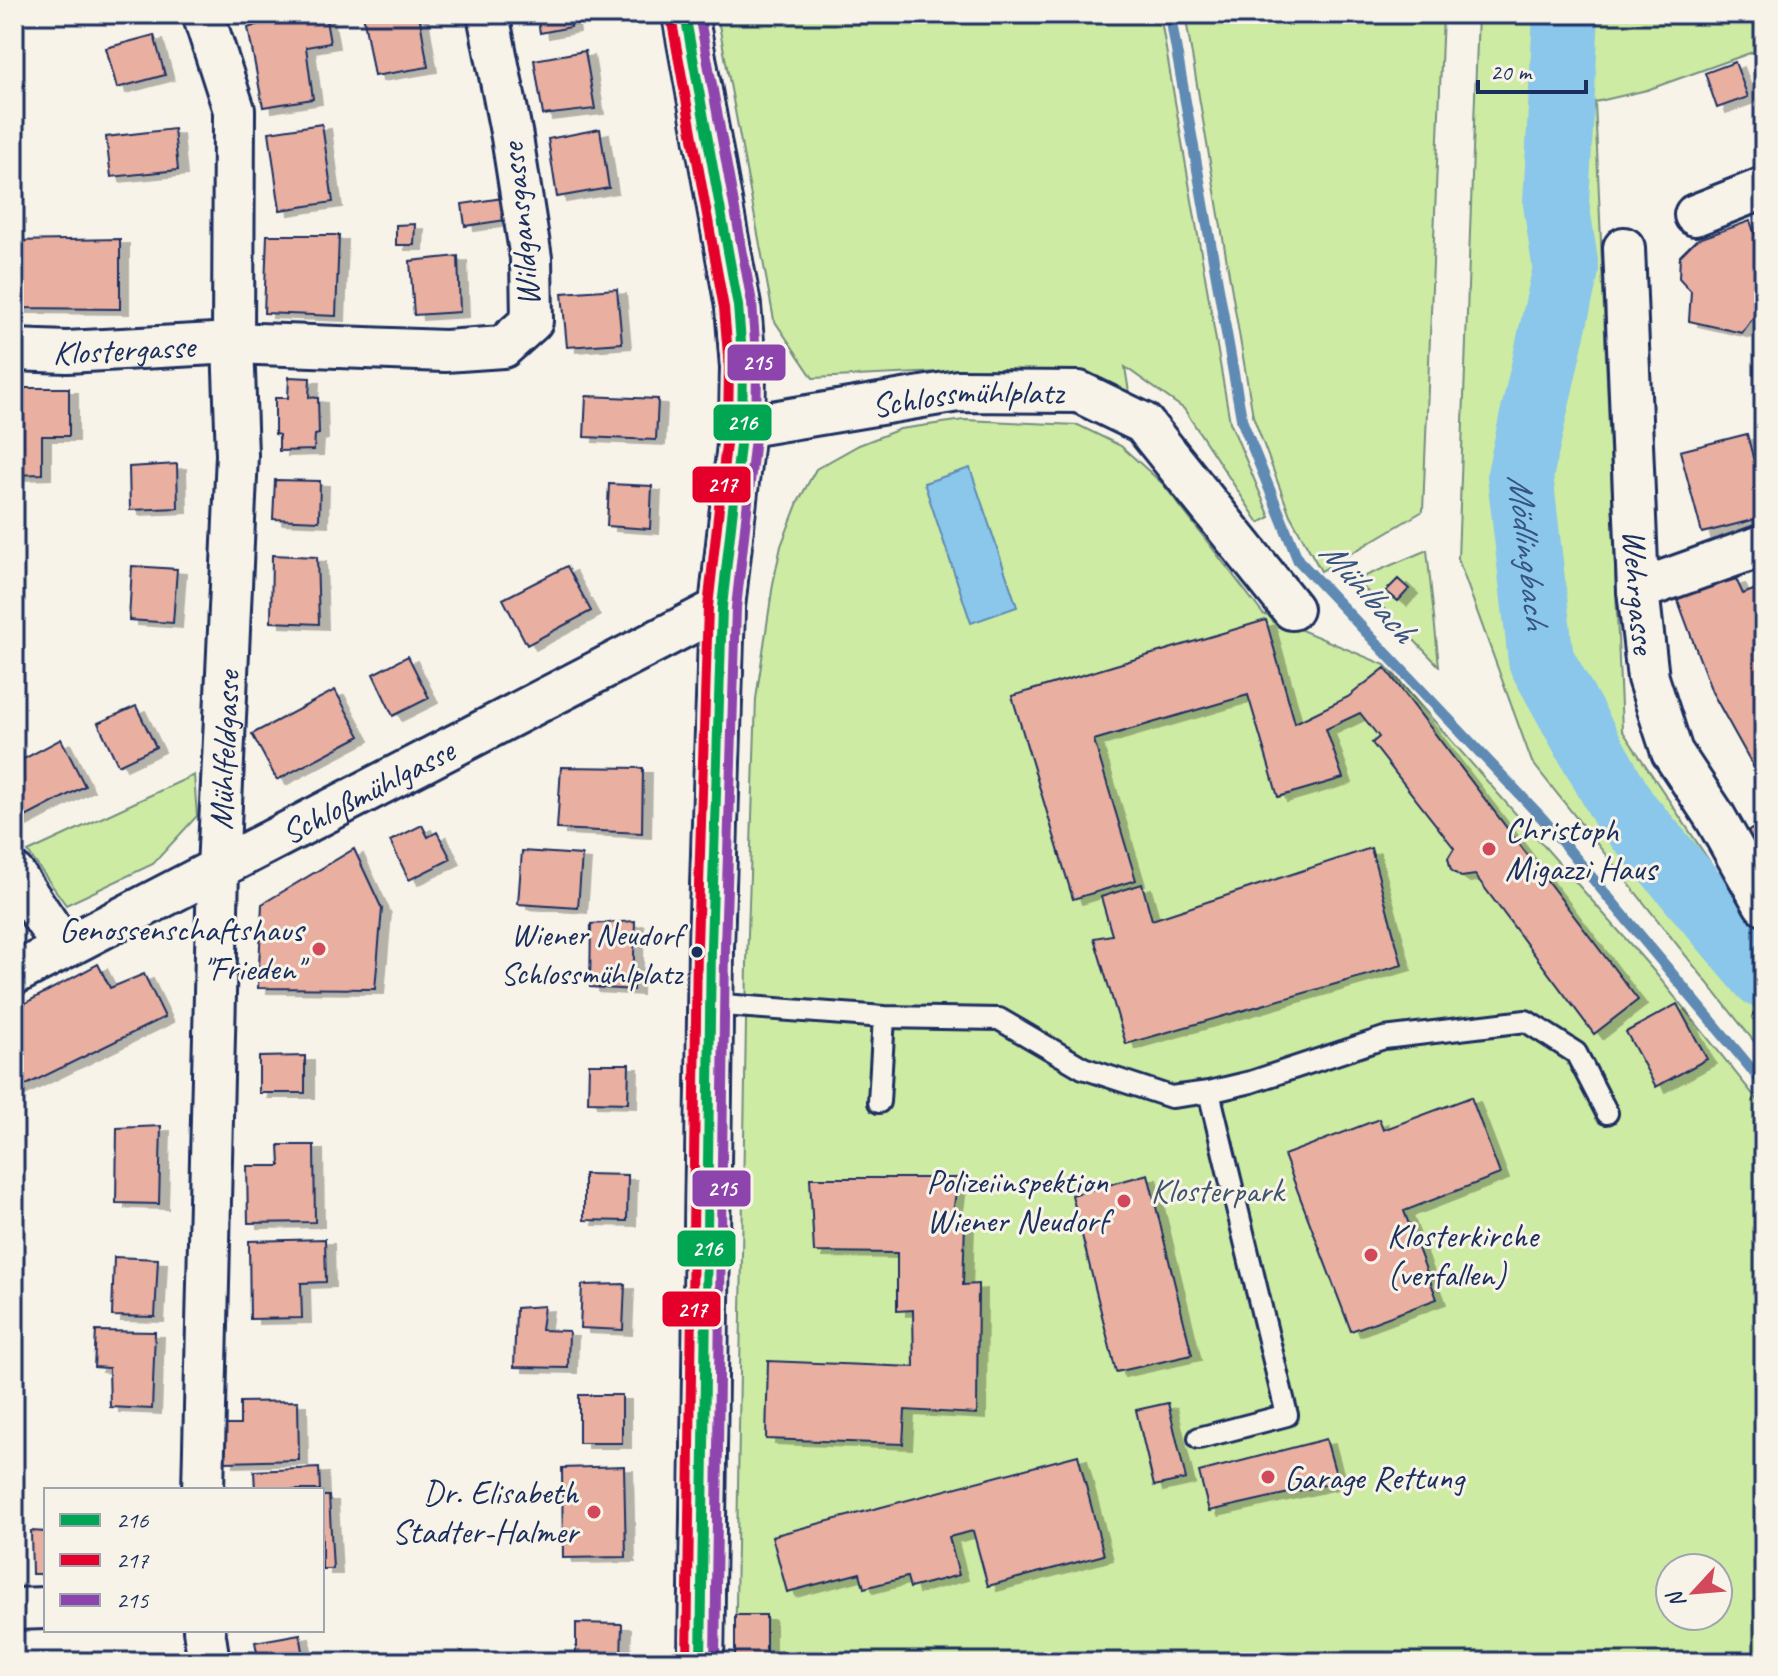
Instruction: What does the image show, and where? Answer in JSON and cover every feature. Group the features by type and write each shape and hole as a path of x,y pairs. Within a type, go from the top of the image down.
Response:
{"street":[{"name":"Mühlfeldgasse","path":"203,14 234,110 233,343 237,455 218,870 203,1488"},
{"name":"Wildgansgasse","path":"233,343 445,351 503,347 532,321 531,258 488,14"},
{"path":"685,14 738,306 743,367 742,427 722,607 710,1004 701,1662"},
{"path":"1695,215 1764,188"},
{"name":"Wehrgasse","path":"1624,248 1638,590 1648,678 1672,752 1715,817 1764,904"},
{"name":"Klostergasse","path":"14,350 67,352 233,343"},
{"name":"Schlossmühlplatz","path":"742,427 958,391 1079,392 1143,423 1292,609"},
{"path":"1638,590 1764,545"},
{"name":"Schloßmühlgasse","path":"14,974 722,607"},
{"path":"14,874 63,947"},
{"path":"14,1609 44,1608"},
{"path":"204,1632 209,1662"}],"lane":[{"path":"710,1004 884,1017 999,1019 1083,1068 1171,1097 1251,1082 1384,1038 1526,1021 1576,1053 1607,1113"},
{"path":"879,1102 884,1017"},
{"path":"1199,1438 1287,1415 1209,1092"}],"green space":[{"path":"717,14 1160,14 1230,422 1270,517 1259,523 1184,409 1125,367 1131,405 1086,378 1003,369 813,378 774,320"},
{"path":"1185,14 1443,14 1423,511 1321,571 1290,515 1253,416"},
{"path":"1478,14 1764,14 1764,48 1647,90 1595,102 1622,730 1764,943 1764,1054 1532,762 1458,559"},
{"name":"Klosterpark","path":"964,420 1078,425 1121,446 1163,484 1263,614 1385,665 1653,970 1764,1108 1764,1662 735,1662 747,963 756,699 781,546 798,502 816,469 859,445 900,429"},
{"path":"1427,550 1439,666 1356,580"},
{"path":"194,775 197,816 153,864 66,905 28,852"}],"water":[{"path":"970,468 1017,607 971,623 924,483"}],"building":[{"path":"263,14 325,14 330,43 306,47 313,99 263,107 248,28 264,22"},
{"path":"363,14 419,14 428,67 374,76"},
{"path":"537,14 569,14 571,27 540,33"},
{"path":"154,35 165,75 117,88 106,48"},
{"path":"585,51 595,109 543,115 534,60"},
{"path":"1735,62 1748,97 1717,108 1705,73"},
{"path":"322,124 333,202 280,210 269,132"},
{"path":"174,129 178,170 111,177 106,137"},
{"path":"600,129 609,188 557,197 548,139"},
{"path":"503,198 506,220 465,226 462,204"},
{"path":"1750,221 1764,257 1764,303 1742,333 1689,321 1691,291 1679,278 1680,256 1696,240"},
{"path":"415,224 414,245 396,245 396,225"},
{"path":"267,235 339,235 336,316 264,313"},
{"path":"120,239 120,309 17,308 14,295 14,241"},
{"path":"458,256 460,312 414,315 410,261"},
{"path":"617,289 622,343 567,347 562,293"},
{"path":"289,377 310,378 309,397 318,398 319,434 315,435 314,450 279,451 279,435 275,434 275,398 288,398"},
{"path":"14,388 69,388 69,436 42,436 42,474 14,475"},
{"path":"586,396 658,399 656,440 584,437"},
{"path":"1747,434 1764,500 1764,517 1702,533 1680,451"},
{"path":"177,464 178,508 130,510 129,467"},
{"path":"275,480 320,481 319,521 273,519"},
{"path":"609,484 652,486 650,529 607,526"},
{"path":"272,555 317,557 319,624 271,622"},
{"path":"132,566 177,569 173,623 129,620"},
{"path":"567,566 591,611 527,645 503,599"},
{"path":"1398,579 1409,589 1398,601 1386,591"},
{"path":"1736,579 1743,594 1764,586 1764,778 1761,780 1712,692 1677,598"},
{"path":"1266,620 1295,723 1348,697 1385,668 1638,1000 1594,1034 1475,875 1461,877 1451,870 1448,858 1454,848 1372,743 1379,737 1360,713 1326,729 1343,778 1278,797 1248,695 1094,740 1136,880 1073,899 1012,696"},
{"path":"408,656 429,698 393,716 373,674"},
{"path":"335,690 360,736 277,780 252,734"},
{"path":"136,706 156,747 118,765 98,723"},
{"path":"61,739 85,786 18,821 14,815 14,764"},
{"path":"561,767 643,768 642,833 557,829"},
{"path":"1764,823 1764,861 1758,863 1744,833"},
{"path":"422,825 428,837 437,832 451,859 409,880 390,841"},
{"path":"1371,848 1402,965 1126,1044 1094,938 1112,935 1101,897 1142,884 1152,920"},
{"name":"Genossenschaftshaus \"Frieden\"","path":"354,849 382,909 375,989 258,988 262,904"},
{"path":"522,851 582,855 578,908 518,904"},
{"path":"635,921 633,990 590,987 591,924"},
{"path":"98,964 110,988 144,974 165,1017 14,1091 14,1009"},
{"path":"1677,1004 1707,1059 1656,1087 1626,1032"},
{"path":"305,1056 305,1093 259,1093 259,1057"},
{"path":"589,1064 629,1064 628,1103 588,1102"},
{"name":"Klosterkirche (verfallen)","path":"1471,1097 1500,1174 1404,1211 1437,1299 1351,1331 1284,1155 1379,1119 1383,1130"},
{"path":"161,1126 159,1204 116,1203 117,1128"},
{"path":"279,1145 314,1145 315,1222 248,1223 247,1166 280,1166"},
{"path":"584,1174 628,1175 627,1221 584,1220"},
{"path":"1148,1174 1192,1355 1116,1372 1072,1195"},
{"path":"810,1178 958,1178 952,1220 965,1222 963,1285 978,1284 977,1414 905,1410 903,1444 766,1439 768,1361 914,1367 913,1310 897,1311 897,1253 814,1252"},
{"path":"325,1239 326,1282 301,1283 302,1318 250,1319 249,1241"},
{"path":"114,1257 158,1259 155,1317 112,1316"},
{"path":"625,1284 623,1330 580,1328 582,1285"},
{"path":"544,1306 541,1330 569,1331 568,1368 514,1367 516,1308"},
{"path":"96,1331 155,1332 152,1409 110,1407 109,1368 94,1367"},
{"path":"579,1395 622,1395 622,1443 579,1443"},
{"path":"298,1401 299,1460 225,1462 224,1425 240,1425 240,1402"},
{"path":"1168,1403 1186,1479 1154,1486 1136,1410"},
{"name":"Garage Rettung","path":"1326,1439 1338,1482 1209,1511 1199,1472"},
{"path":"1078,1455 1104,1555 988,1586 973,1531 949,1537 959,1575 910,1588 907,1577 864,1588 860,1573 787,1592 772,1536"},
{"name":"Dr. Elisabeth Stadter-Halmer","path":"624,1466 626,1557 563,1558 562,1468"},
{"path":"319,1468 320,1488 255,1488 254,1471"},
{"path":"324,1496 329,1496 333,1569 324,1569"},
{"path":"31,1531 44,1532 44,1574 32,1574"},
{"path":"735,1615 766,1615 766,1662 735,1662"},
{"path":"576,1623 622,1624 621,1662 576,1662"},
{"path":"300,1634 305,1662 259,1662 255,1642"}],"waterway":[{"name":"Mühlbach","path":"1170,14 1242,421 1298,560 1543,819 1764,1084"},
{"name":"Mödlingbach","path":"1566,14 1556,203 1566,269 1520,475 1541,660 1624,810 1764,976"}],"transit line":[{"name":"216","path":"685,14 738,306 743,367 742,427 722,607 711,947 701,1662"},
{"name":"215","path":"699,14 752,303 757,367 756,429 736,608 725,947 715,1662"},
{"name":"217","path":"671,17 724,308 729,367 728,426 708,607 697,947 687,1662"}],"place":[{"name":"Christoph Migazzi Haus","path":"1489,849"},
{"name":"Genossenschaftshaus \"Frieden\"","path":"319,949"},
{"name":"Wiener Neudorf Schlossmühlplatz","path":"697,952"},
{"name":"Polizeiinspektion Wiener Neudorf","path":"1124,1201"},
{"name":"Klosterkirche (verfallen)","path":"1371,1255"},
{"name":"Garage Rettung","path":"1268,1477"},
{"name":"Dr. Elisabeth Stadter-Halmer","path":"594,1512"}]}
